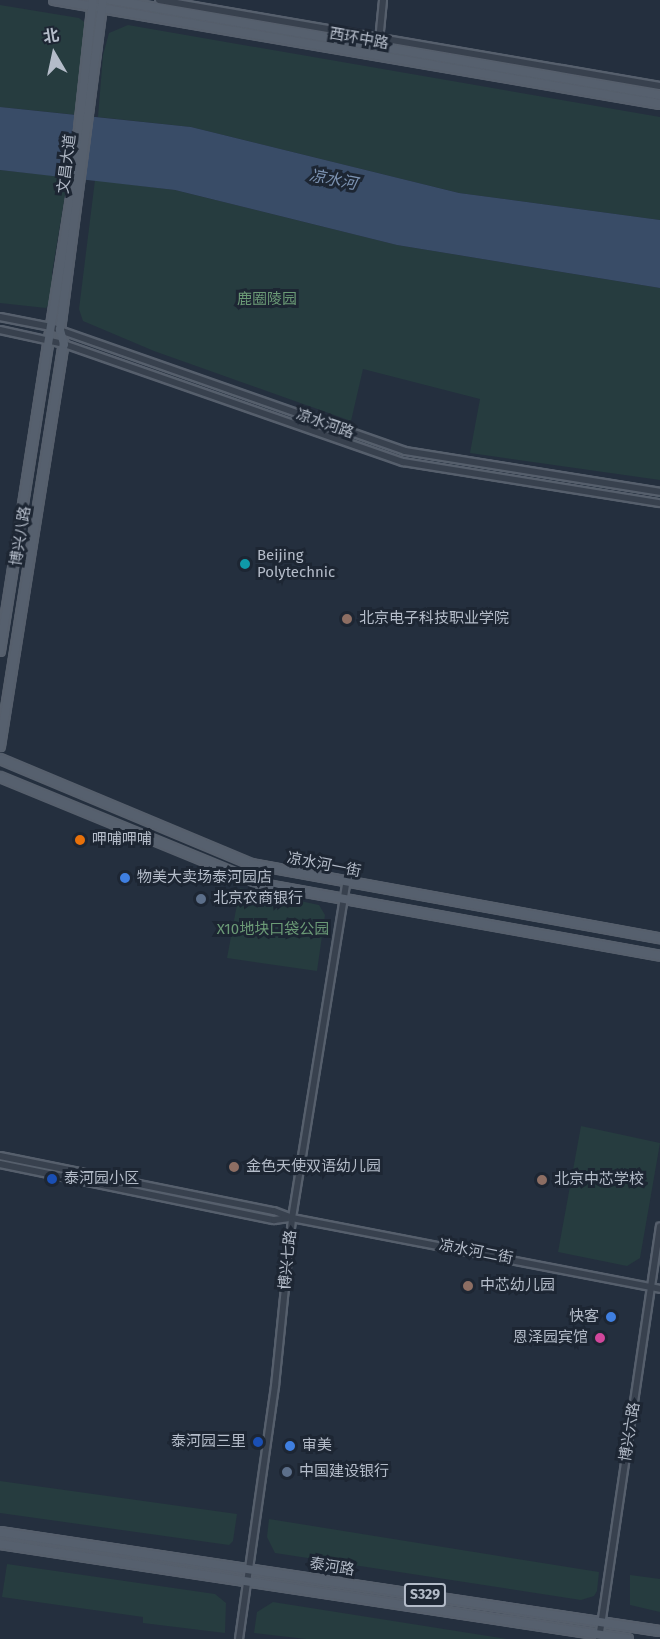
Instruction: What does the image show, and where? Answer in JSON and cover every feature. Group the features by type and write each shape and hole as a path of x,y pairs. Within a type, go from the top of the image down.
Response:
{"main road":[{"name":"西环中路","path":"54,0 98,4 660,104"},
{"name":"西环中路","path":"110,0 379,42 660,95"},
{"name":"文昌大道","path":"56,329 98,4"},
{"name":"博兴八路","path":"0,651 48,339 56,329 64,344 0,746"},
{"name":"凉水河一街","path":"0,759 251,864 660,938"},
{"name":"凉水河一街","path":"0,777 241,877 344,900 660,956"},
{"path":"310,893 317,886 315,876"},
{"name":"泰河路","path":"0,1532 249,1567 660,1631"},
{"name":"泰河路","path":"0,1544 248,1580 599,1637 628,1639"}],"street":[{"path":"159,0 379,42 660,86"},
{"path":"379,42 383,0"},
{"name":"凉水河路","path":"0,317 56,329 405,451 660,492"},
{"name":"凉水河路","path":"0,330 64,344 403,462 660,503"},
{"name":"博兴七路","path":"239,1639 275,1386 292,1218 346,883"},
{"name":"凉水河二街","path":"0,1156 274,1211 292,1218 660,1289"},
{"name":"凉水河二街","path":"0,1164 274,1220 292,1218"},
{"name":"博兴六路","path":"599,1637 660,1226"}],"green space":[{"path":"0,5 79,18 87,24 78,115 0,107"},
{"path":"128,25 660,117 660,220 459,193 191,127 98,117 103,55 109,33"},
{"path":"0,170 68,177 52,273 53,297 46,308 0,303"},
{"name":"鹿圈陵园","path":"95,180 175,190 397,245 660,288 660,480 470,453 480,399 363,369 351,421 154,351 83,321 79,309"},
{"name":"X10地块口袋公园","path":"240,888 319,905 325,915 317,971 227,958"},
{"path":"581,1126 660,1143 640,1258 627,1266 558,1252"},
{"path":"0,1481 237,1514 233,1541 229,1545 0,1513"},
{"path":"269,1519 599,1572 597,1591 594,1596 581,1600 275,1553 267,1537"},
{"path":"7,1564 215,1594 226,1603 225,1633 143,1623 143,1617 2,1597"},
{"path":"630,1575 660,1579 660,1612 630,1605"},
{"path":"273,1602 507,1639 306,1639 254,1633 257,1612"}],"water":[{"name":"凉水河","path":"0,107 191,127 459,193 660,220 660,288 397,245 175,190 0,170"}],"place":[{"name":"Beijing Polytechnic","path":"245,564"},
{"name":"北京电子科技职业学院","path":"347,619"},
{"name":"呷哺呷哺","path":"80,840"},
{"name":"物美大卖场泰河园店","path":"125,878"},
{"name":"北京农商银行","path":"201,899"},
{"name":"金色天使双语幼儿园","path":"234,1167"},
{"name":"泰河园小区","path":"52,1179"},
{"name":"北京中芯学校","path":"542,1180"},
{"name":"中芯幼儿园","path":"468,1286"},
{"name":"快客","path":"611,1317"},
{"name":"恩泽园宾馆","path":"600,1338"},
{"name":"泰河园三里","path":"258,1442"},
{"name":"审美","path":"290,1446"},
{"name":"中国建设银行","path":"287,1472"}]}
